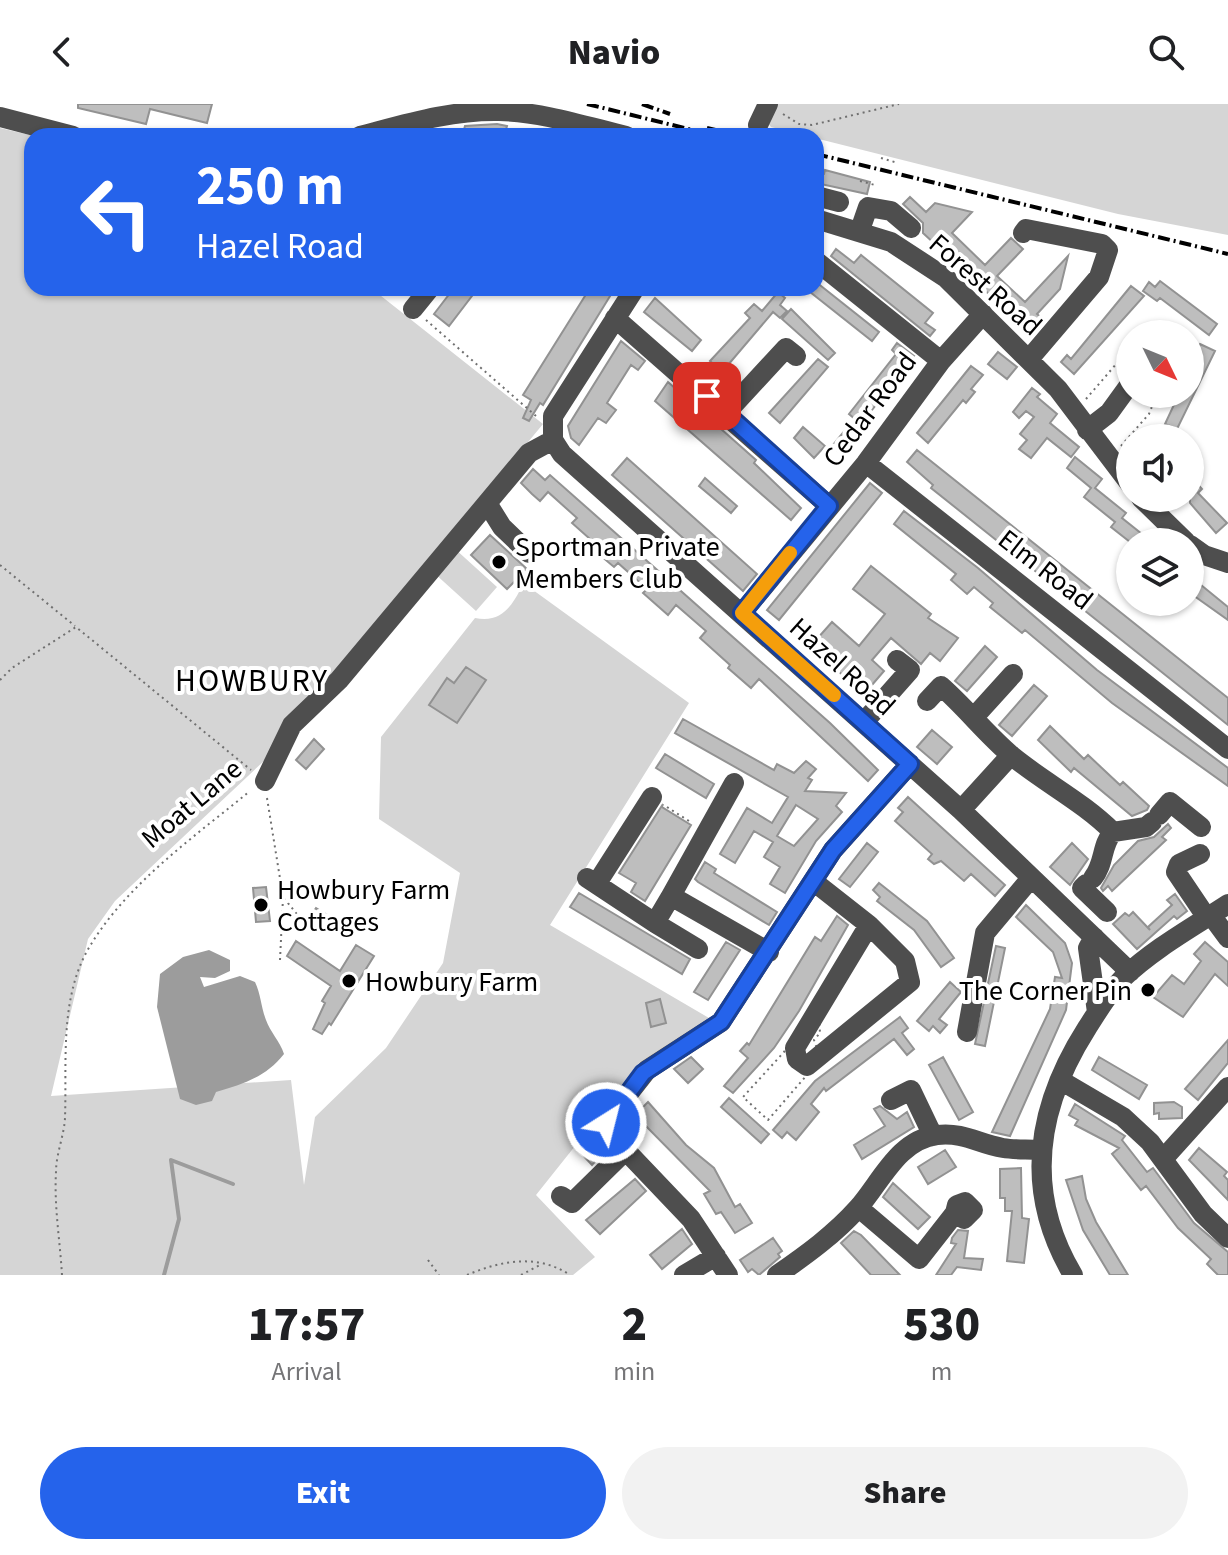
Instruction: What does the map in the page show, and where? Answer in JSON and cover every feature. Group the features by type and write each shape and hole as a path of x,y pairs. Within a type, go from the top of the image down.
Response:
{"street":[{"path":"758,125 768,105"},
{"path":"393,128 451,114 491,111 540,116 592,128"},
{"path":"0,117 42,128"},
{"path":"824,198 839,202"},
{"path":"860,230 868,207 891,211 911,228"},
{"name":"Forest Road","path":"824,223 860,230 920,258 1030,358 1116,466"},
{"path":"1023,233 1026,229 1102,244 1108,250 1099,277 1030,358"},
{"path":"824,267 941,361"},
{"path":"413,309 424,296"},
{"path":"553,440 553,416 630,296"},
{"name":"Cedar Road","path":"742,613 866,463 941,361 983,314"},
{"path":"615,318 829,506"},
{"path":"726,413 786,348"},
{"path":"1087,430 1116,403"},
{"name":"Moat Lane","path":"265,781 292,725 339,680 529,453 553,440"},
{"name":"Hazel Road","path":"553,440 562,454 961,810 1130,972"},
{"name":"Elm Road","path":"866,463 1228,749"},
{"path":"487,503 502,527 529,553"},
{"path":"1155,512 1172,528"},
{"path":"1204,553 1219,562 1228,563"},
{"path":"864,722 910,670 897,660"},
{"path":"968,710 1013,674"},
{"path":"927,701 941,686 1011,755 1095,814 1113,832"},
{"path":"961,810 1011,755"},
{"path":"728,1275 678,1203 608,1132 608,1118 643,1073 721,1022 833,850 910,764"},
{"path":"655,923 734,783"},
{"path":"658,800 592,880 611,897 698,949"},
{"path":"1107,912 1082,888 1102,867 1106,839 1113,832 1146,827 1170,802 1201,827"},
{"path":"1200,854 1179,864 1176,872 1215,912 1228,938"},
{"path":"967,1032 985,933 1031,878"},
{"path":"813,881 869,925 905,961 910,982 807,1066 797,1059 795,1048 869,925"},
{"path":"671,896 769,952"},
{"path":"1073,1275 1048,1219 1040,1150 1045,1122 1060,1080 1097,1012 1130,972 1215,912"},
{"path":"1094,937 1088,948 1097,1012"},
{"path":"672,1033 699,1038"},
{"path":"1060,1080 1123,1117 1164,1158 1203,1214 1228,1238"},
{"path":"1164,1158 1228,1087"},
{"path":"891,1100 916,1088 933,1136"},
{"path":"777,1275 813,1250 859,1208 901,1153 933,1136 972,1136 1002,1148 1040,1150"},
{"path":"561,1196 572,1203 625,1151"},
{"path":"859,1208 915,1264 955,1213"},
{"path":"684,1275 716,1256"}],"path":[{"path":"768,105 799,124 812,125 899,104"},
{"path":"758,125 768,128"},
{"path":"881,158 898,163"},
{"path":"860,181 875,185"},
{"path":"413,309 541,421"},
{"path":"1075,413 1116,365"},
{"path":"1110,459 1151,408"},
{"path":"0,565 265,781 283,897 280,960"},
{"path":"0,680 12,668 76,627"},
{"name":"Moat Lane","path":"62,1275 55,1170 65,1126 66,1033 73,986 88,949 110,917 148,877 265,781"},
{"path":"658,800 708,832"},
{"path":"283,897 301,919"},
{"path":"428,1260 439,1275"},
{"path":"467,1275 491,1264 515,1260 541,1264 570,1275"},
{"path":"521,1275 541,1264"}],"shaded area":[{"path":"778,104 1228,104 1228,235 1118,214 824,140 824,128 775,128 766,121"},
{"path":"0,128 24,134 24,296 381,296 543,424 266,759 115,901 88,939 51,1096 291,1080 304,1185 315,1117 386,1048 443,963 460,873 379,819 381,737 475,618 496,617 510,606 530,570 540,577 533,590 689,703 550,925 709,1018 642,1062 536,1195 595,1257 573,1275 0,1275"},
{"path":"454,548 497,587 476,611 433,572"},
{"path":"209,950 230,960 230,971 215,978 200,977 204,987 240,976 255,982 264,1015 284,1054 262,1074 216,1092 212,1101 196,1105 180,1099 157,1007 160,974 183,957"}],"building":[{"path":"78,104 212,104 207,123 150,109 146,124 78,108"},
{"path":"497,124 507,126 464,128"},
{"path":"825,170 870,182 867,194 824,185"},
{"path":"910,197 926,212 935,203 972,212 952,233 985,265 1011,238 1023,249 997,276 1025,302 1068,256 1060,289 1037,314 1045,321 1033,335 923,233 923,223 903,204"},
{"path":"836,249 854,263 861,255 933,313 925,323 935,330 930,336 831,256"},
{"path":"1160,281 1217,324 1209,335 1204,331 1204,320 1189,320 1160,298 1157,301 1143,291 1149,282 1155,287"},
{"path":"1131,286 1144,296 1122,320 1116,320 1116,327 1074,374 1061,362 1067,355 1071,359"},
{"path":"824,288 879,332 872,341 815,296 824,296"},
{"path":"448,296 472,296 449,326 434,314"},
{"path":"585,296 610,296 543,405 540,403 529,421 523,418 531,400 523,395"},
{"path":"775,296 785,298 780,305 787,311 780,318 773,312 722,372 710,361 750,318 745,313 754,304 762,311"},
{"path":"655,298 701,340 692,351 644,312"},
{"path":"791,309 835,353 828,360 782,319"},
{"path":"621,341 645,361 638,370 631,365 607,403 616,410 606,423 598,418 579,445 571,438 568,426"},
{"path":"897,343 914,356 861,424 849,414 896,354 892,350"},
{"path":"1204,346 1215,351 1204,374"},
{"path":"998,352 1017,367 1007,379 988,364"},
{"path":"818,359 828,367 780,423 769,413"},
{"path":"971,366 983,375 971,389 975,392 966,403 963,400 928,443 917,433"},
{"path":"668,382 756,460 754,463 801,508 791,520 655,401"},
{"path":"1032,388 1040,394 1037,397 1057,414 1050,423 1079,447 1071,457 1047,438 1031,458 1019,449 1027,440 1020,434 1034,417 1026,411 1019,418 1013,412"},
{"path":"1172,408 1187,408 1179,424 1165,424"},
{"path":"851,423 862,432 844,456 832,446"},
{"path":"803,427 825,446 814,458 794,438"},
{"path":"917,450 1116,609 1116,616 1125,616 1228,698 1228,725 931,488 933,485 907,462"},
{"path":"1075,457 1102,479 1095,488 1116,505 1116,512 1126,513 1122,518 1134,528 1116,528 1116,531 1111,527 1115,522 1084,497 1091,488 1067,468"},
{"path":"627,458 757,574 743,591 612,475"},
{"path":"533,469 545,480 550,475 830,723 878,770 868,781 759,679 751,688 728,668 730,665 700,638 706,631 676,605 668,615 643,593 647,589 618,563 614,567 595,551 599,547 572,523 577,518 548,492 540,501 521,483"},
{"path":"705,478 737,506 731,513 699,486"},
{"path":"870,483 882,493 779,620 767,610"},
{"path":"1204,499 1227,523 1216,533 1198,512 1204,512"},
{"path":"904,511 978,568 1097,670 1228,768 1228,786 1112,703 1025,630 1022,633 990,607 993,603 974,587 967,594 951,580 956,574 894,524"},
{"name":"Sportman Private Members Club","path":"490,535 527,569 507,589 471,555"},
{"path":"871,566 931,614 928,618 958,638 940,661 930,653 921,664 891,638 872,660 884,671 865,693 809,648 832,622 859,646 885,614 853,589"},
{"path":"1204,587 1228,607 1228,620 1204,603"},
{"path":"985,646 997,657 967,691 955,681"},
{"path":"466,667 486,680 457,723 429,705 447,678 454,683"},
{"path":"1034,685 1047,696 1012,736 999,725"},
{"path":"683,719 774,770 777,764 794,773 806,761 816,769 808,778 812,780 805,791 846,793 836,806 842,812 816,841 785,893 770,884 780,867 764,857 773,842 754,831 735,863 720,854 747,808 772,823 788,797 675,733","holes":["796,805 818,819 794,846 777,836"]},
{"path":"1050,726 1084,759 1088,755 1120,785 1123,782 1149,806 1147,810 1132,816 1074,768 1071,772 1038,740"},
{"path":"932,730 952,747 937,764 917,747"},
{"path":"314,739 324,749 306,769 296,760"},
{"path":"665,754 714,784 706,798 656,768"},
{"path":"908,797 1005,885 995,896 971,874 964,881 941,861 934,864 928,859 932,854 895,821 903,812 898,808"},
{"path":"663,804 662,807 691,825 645,901 631,892 636,883 619,873"},
{"path":"1168,824 1171,828 1162,837 1166,840 1112,891 1108,886 1103,891 1101,888 1114,865 1138,841 1154,837"},
{"path":"867,843 878,852 850,887 839,879"},
{"path":"1072,843 1088,859 1070,885 1050,867"},
{"path":"705,862 716,869 714,873 777,912 769,925 698,882 695,879"},
{"path":"879,883 927,921 954,958 941,967 914,930 877,901 880,897 873,890"},
{"name":"Howbury Farm Cottages","path":"266,887 270,921 256,922 253,888"},
{"path":"579,893 690,959 682,974 570,907"},
{"path":"1175,894 1187,911 1177,919 1174,916 1137,949 1113,924 1125,913 1129,916 1133,912 1150,930 1148,927 1172,905 1167,900"},
{"path":"1026,905 1065,943 1072,963 1066,1010 1010,1136 992,1132 1050,1009 1055,977 1062,978 1053,952 1016,917"},
{"path":"316,908 352,930 347,939 310,917"},
{"path":"837,916 848,925 799,1011 774,1048 733,1093 724,1086 748,1058 740,1051 747,1043 749,1045 815,937 821,941"},
{"path":"296,941 340,971 356,945 374,956 331,1025 329,1023 322,1034 313,1029 325,1003 322,1001 331,986 287,956"},
{"path":"726,942 740,950 708,1000 694,992"},
{"path":"1205,942 1228,962 1228,986 1215,974 1183,1017 1153,997 1172,975 1184,984 1201,961 1194,954"},
{"path":"996,946 1005,948 985,1046 975,1044"},
{"path":"950,982 961,992 939,1019 947,1025 940,1033 933,1026 929,1031 917,1021"},
{"path":"660,999 666,1023 651,1027 646,1003"},
{"path":"900,1017 908,1028 902,1033 914,1049 907,1055 894,1039 826,1091 824,1088 811,1104 819,1112 796,1140 787,1132 782,1138 773,1130 815,1081"},
{"path":"1228,1040 1228,1063 1198,1100 1185,1089"},
{"path":"691,1057 703,1069 688,1083 674,1069"},
{"path":"943,1057 973,1112 959,1120 929,1065"},
{"path":"1099,1057 1147,1085 1139,1099 1092,1070"},
{"path":"729,1098 769,1134 761,1143 721,1107"},
{"path":"648,1102 686,1145 714,1168 735,1207 740,1204 752,1223 735,1233 721,1212 716,1214 704,1194 710,1191 635,1115"},
{"path":"1174,1102 1182,1107 1182,1118 1159,1119 1159,1113 1154,1114 1154,1103"},
{"path":"1075,1104 1125,1136 1122,1140 1147,1172 1153,1168 1194,1223 1228,1252 1228,1275 1218,1275 1207,1264 1211,1259 1178,1228 1146,1186 1141,1190 1112,1154 1119,1148 1075,1125 1078,1120 1069,1115"},
{"path":"880,1106 897,1119 907,1112 914,1127 862,1159 854,1145 885,1126 874,1109"},
{"path":"592,1138 605,1150 592,1165 579,1151"},
{"path":"1199,1148 1227,1172 1224,1176 1228,1180 1228,1200 1189,1160"},
{"path":"945,1150 956,1167 928,1184 918,1167"},
{"path":"1021,1168 1022,1218 1029,1219 1024,1263 1007,1261 1012,1211 1005,1211 1005,1198 1000,1198 1000,1169"},
{"path":"1082,1176 1086,1199 1096,1222 1128,1275 1110,1275 1083,1230 1066,1180"},
{"path":"635,1179 646,1191 600,1234 586,1220"},
{"path":"893,1183 930,1217 918,1229 883,1197"},
{"path":"682,1229 692,1244 662,1269 650,1255"},
{"path":"958,1230 968,1231 964,1258 983,1259 981,1270 957,1267 951,1275 936,1275 956,1244 951,1243"},
{"path":"854,1231 900,1275 871,1275 841,1243"},
{"path":"773,1238 782,1251 778,1254 780,1257 759,1275 752,1269 748,1272 740,1260"}],"waterway":[{"path":"164,1275 179,1219 171,1160 233,1184"}],"railway":[{"path":"587,104 684,128"},
{"path":"642,104 670,114"},
{"path":"824,156 1228,254"}],"slow traffic":[{"path":"790,553 742,613 834,695"}],"place":[{"name":"Sportman Private Members Club","path":"499,562"},
{"name":"Howbury Farm Cottages","path":"261,905"},
{"name":"Howbury Farm","path":"349,981"},
{"name":"The Corner Pin","path":"1148,990"}],"district":[{"name":"HOWBURY","path":"252,680"}],"route":[{"path":"606,1123 643,1073 721,1022 833,850 910,764 742,613 829,506 707,396"}]}
